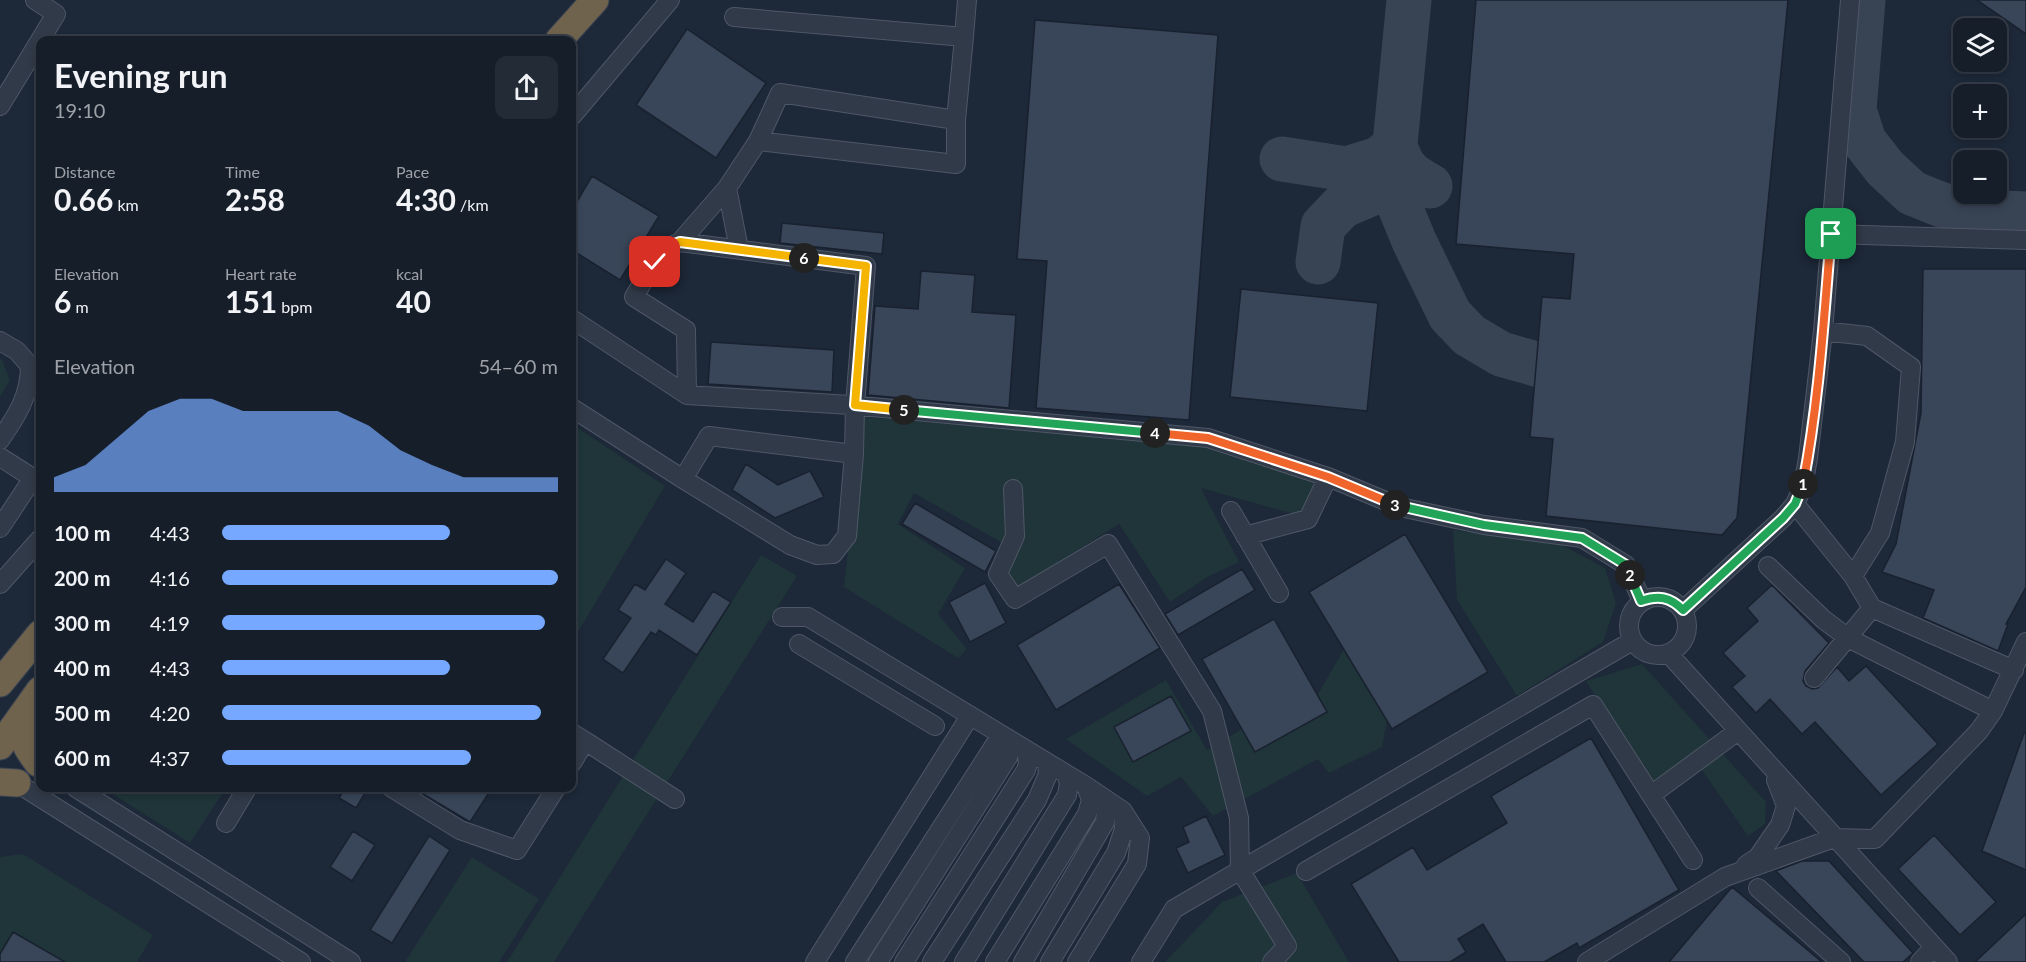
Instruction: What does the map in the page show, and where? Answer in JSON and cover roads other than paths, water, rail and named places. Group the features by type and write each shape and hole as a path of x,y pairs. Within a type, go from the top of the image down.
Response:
{"highway":[{"path":"564,36 595,0"},
{"path":"0,683 36,639"},
{"path":"1,742 34,699"},
{"path":"34,699 24,727 24,744 36,760"}],"street":[{"path":"35,0 56,14 43,36"},
{"path":"576,111 670,0"},
{"path":"758,141 956,164 957,120 967,0"},
{"path":"1683,610 1783,518 1795,504 1803,486 1823,332 1850,0"},
{"path":"734,17 964,38"},
{"path":"0,106 36,47"},
{"path":"680,242 727,188 758,141 780,93 957,120"},
{"path":"727,188 739,249"},
{"path":"1831,234 2026,240"},
{"path":"576,411 790,545 817,555 834,554 847,536 866,266 680,242 669,246 655,262 634,297 686,330 687,395"},
{"path":"576,322 687,395 855,405 1208,438 1328,477 1400,507 1484,525 1582,538 1626,565 1641,601"},
{"path":"1823,332 1867,336 1911,367 1905,442 1880,533 1853,576"},
{"path":"0,341 17,351 30,366 35,379 30,382 21,409 0,440"},
{"path":"683,479 709,436 854,454"},
{"path":"0,457 33,478 0,528"},
{"path":"1245,536 1308,519 1328,477"},
{"path":"1012,489 1015,536 998,574 1015,599 1108,544 1212,711 1239,818 1240,870 1287,946 1272,962"},
{"path":"1795,504 1853,576 1872,608 2014,670"},
{"path":"1231,511 1279,593"},
{"path":"0,584 36,544"},
{"path":"1768,566 1823,619 1848,638 1993,711"},
{"path":"1652,597 1664,597 1683,610 1686,618 1686,635 1682,643 1668,654 1648,654 1632,641 1629,619 1641,601 1652,597"},
{"path":"1814,678 1872,608"},
{"path":"782,617 808,617 1123,811 1140,838 1137,864 1077,962"},
{"path":"1141,962 1174,909 1632,641"},
{"path":"1587,962 1732,874 1834,838 1875,839 1979,731 1993,711 2026,642"},
{"path":"799,644 935,726"},
{"path":"1668,654 1948,962"},
{"path":"1306,871 1593,705 1693,860"},
{"path":"815,962 970,716"},
{"path":"1651,795 1738,731"},
{"path":"578,737 675,799"},
{"path":"1,742 36,762"},
{"path":"855,962 1013,742"},
{"path":"878,962 1008,757 1013,742"},
{"path":"904,962 1026,770 1029,763 1013,742"},
{"path":"932,962 1038,800 1048,774 1047,763"},
{"path":"1732,874 1758,857 1780,825 1786,806 1768,764"},
{"path":"964,962 1066,795 1069,783 1066,774"},
{"path":"6,779 301,962"},
{"path":"995,962 1087,814 1092,790"},
{"path":"1023,962 1105,822 1106,811 1092,790"},
{"path":"82,792 351,962"},
{"path":"226,823 245,792"},
{"path":"398,792 460,830 517,850 553,792"},
{"path":"1050,962 1116,853 1124,829 1123,811"},
{"path":"1758,888 1841,962"},
{"path":"1920,962 1934,947"}]}
